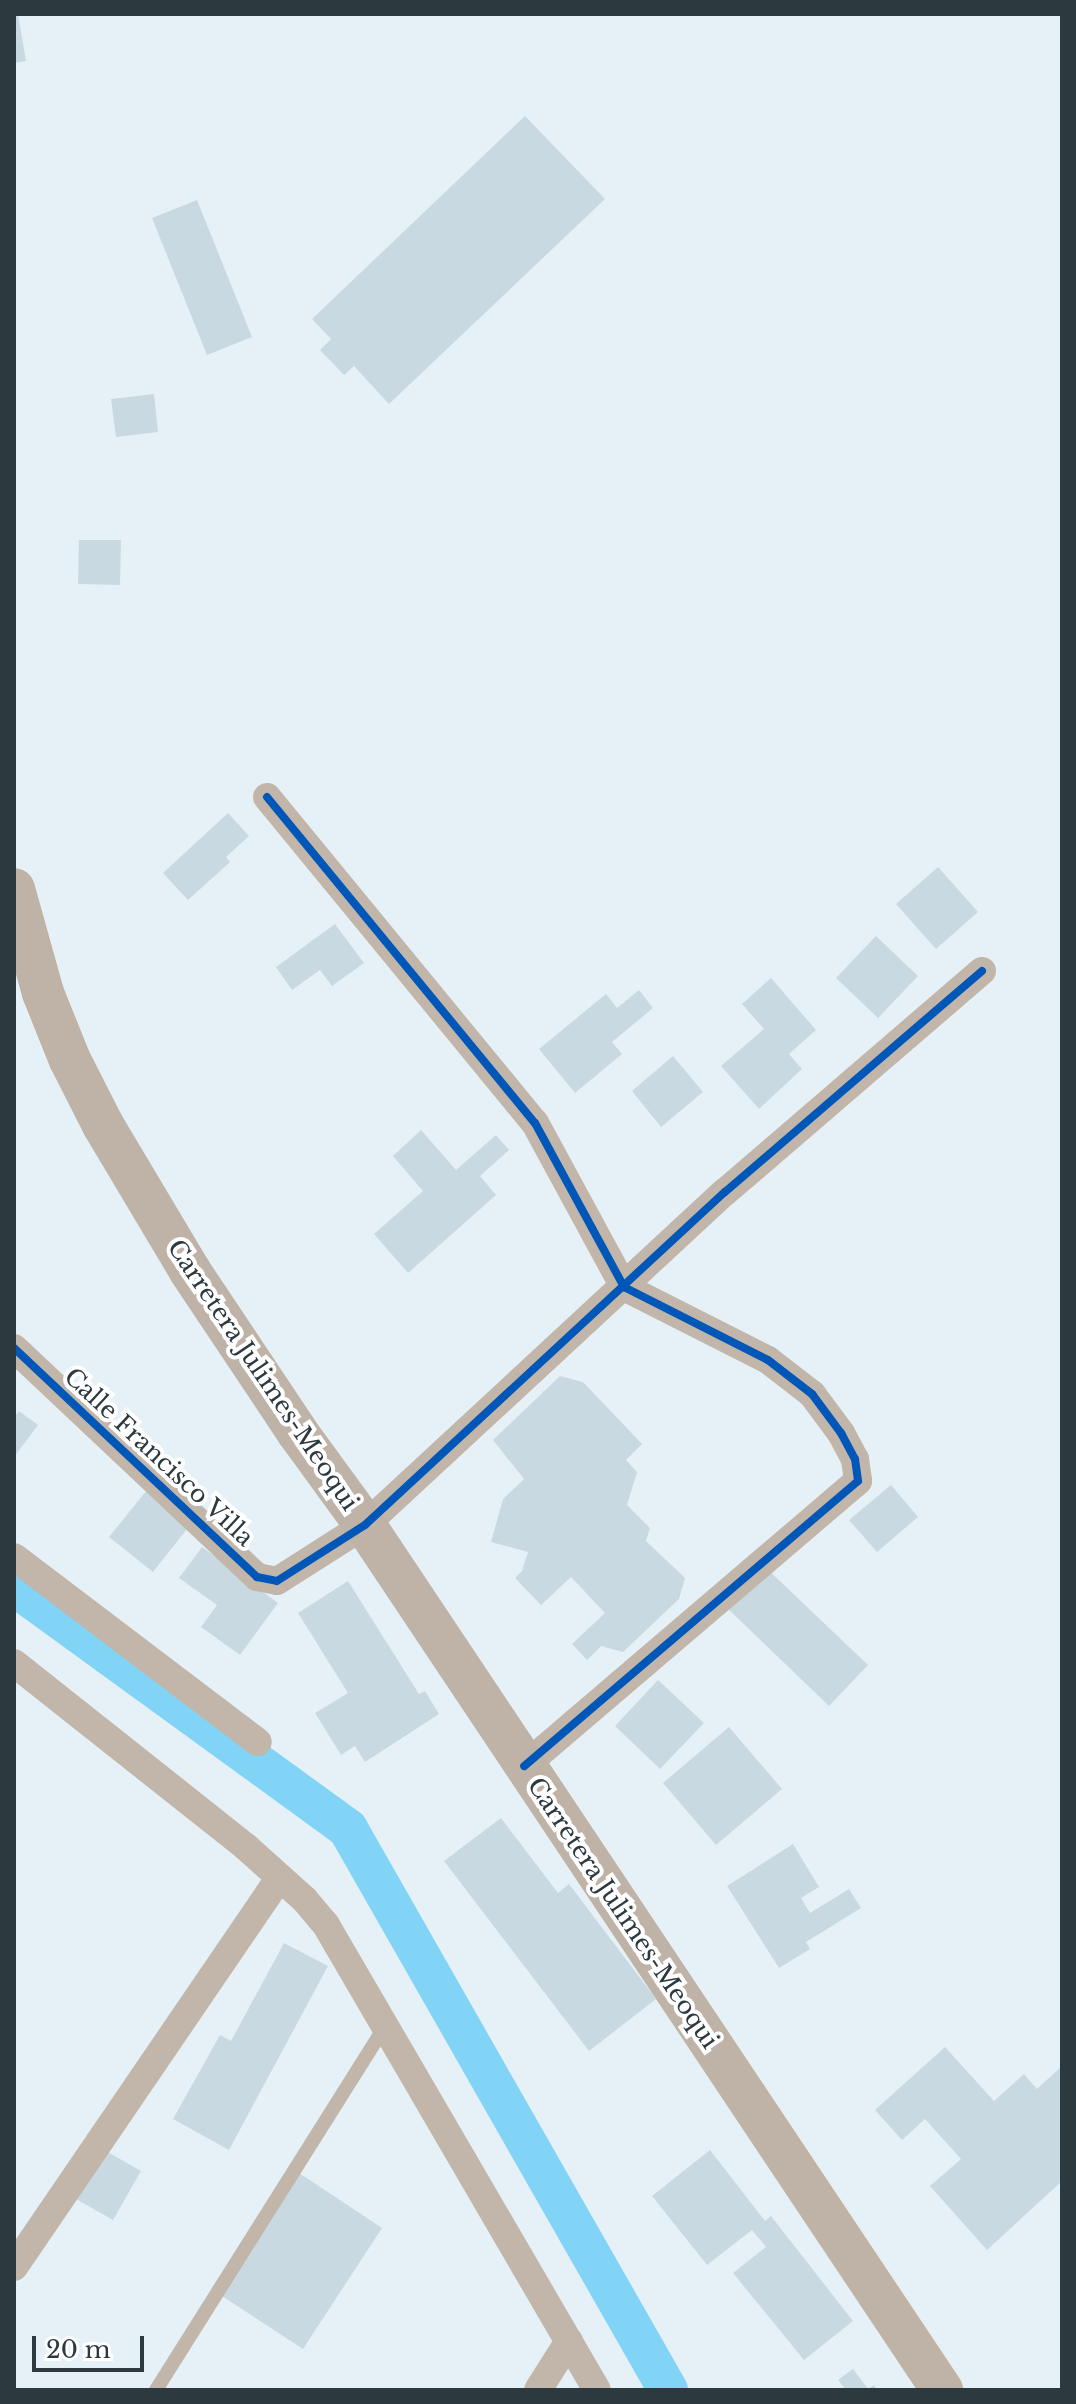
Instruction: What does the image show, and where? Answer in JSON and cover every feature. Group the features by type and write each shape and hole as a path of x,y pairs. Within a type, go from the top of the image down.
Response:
{"main road":[{"name":"Carretera Julimes-Meoqui","path":"16,902 43,993 70,1060 103,1125 190,1271 298,1433 365,1525 942,2390"}],"street":[{"path":"267,797 535,1123 624,1287 768,1360 812,1394 841,1433 855,1459 858,1481 524,1766"},
{"path":"365,1525 725,1192 982,971"},
{"name":"Calle Francisco Villa","path":"14,1348 257,1577 271,1582 282,1579 365,1525"},
{"path":"14,1557 258,1742"},
{"path":"14,1663 246,1847 305,1900 326,1925 597,2390"},
{"path":"14,2267 279,1878"},
{"path":"538,2390 569,2341"}],"lane":[{"path":"156,2390 386,2025"}],"building":[{"path":"14,14 18,14 26,61 14,63"},
{"path":"525,116 605,199 389,404 354,366 344,375 320,350 331,339 312,319"},
{"path":"197,200 252,337 207,355 152,218"},
{"path":"154,394 158,432 116,437 111,399"},
{"path":"79,540 121,540 120,585 78,584"},
{"path":"228,813 249,836 226,857 230,862 188,900 163,873"},
{"path":"938,867 978,912 936,949 896,904"},
{"path":"335,924 364,963 332,986 320,970 292,990 276,967"},
{"path":"876,936 918,976 878,1018 836,978"},
{"path":"771,978 816,1030 789,1054 802,1069 759,1109 721,1066 764,1029 742,1004"},
{"path":"639,990 653,1008 612,1042 622,1054 575,1093 539,1049 606,994 617,1008"},
{"path":"673,1056 703,1092 661,1127 632,1091"},
{"path":"421,1130 456,1170 496,1135 509,1150 480,1176 496,1195 408,1273 374,1234 423,1191 393,1156"},
{"path":"560,1376 583,1382 642,1444 626,1460 637,1472 627,1505 650,1528 646,1541 685,1578 679,1599 623,1652 601,1646 587,1660 572,1644 605,1613 571,1577 541,1605 515,1578 522,1571 528,1552 491,1542 503,1499 524,1479 493,1440"},
{"path":"19,1411 38,1425 14,1457 14,1418"},
{"path":"891,1485 918,1517 877,1552 849,1520"},
{"path":"147,1490 191,1524 153,1572 109,1537"},
{"path":"202,1547 278,1603 240,1655 201,1627 217,1605 179,1578"},
{"path":"764,1566 868,1665 829,1706 726,1607"},
{"path":"348,1581 419,1694 425,1691 439,1714 365,1762 355,1746 341,1755 315,1713 348,1693 298,1613"},
{"path":"658,1680 704,1723 660,1769 615,1726"},
{"path":"729,1727 782,1789 716,1845 663,1783"},
{"path":"501,1818 558,1893 569,1884 656,1999 589,2051 444,1861"},
{"path":"793,1844 819,1887 801,1898 810,1913 849,1889 861,1908 806,1942 810,1949 779,1968 727,1886"},
{"path":"284,1943 328,1966 229,2150 173,2119 220,2035 231,2041"},
{"path":"945,2047 994,2101 1024,2074 1037,2089 1062,2066 1062,2181 987,2250 930,2186 961,2159 925,2119 902,2140 875,2110"},
{"path":"104,2150 141,2171 113,2220 76,2199"},
{"path":"710,2150 765,2221 771,2216 853,2321 804,2360 733,2273 766,2247 752,2230 707,2265 652,2196"},
{"path":"299,2173 382,2228 303,2349 219,2294"},
{"path":"853,2369 868,2389 874,2385 877,2390 846,2390 838,2380"}],"waterway":[{"path":"14,1586 348,1829 668,2390"}],"cycle path":[{"path":"267,797 535,1123 624,1287 768,1360 812,1394 841,1433 855,1459 858,1481 524,1766"},
{"path":"14,1348 257,1577 277,1581 365,1525 725,1192 982,971"}]}
